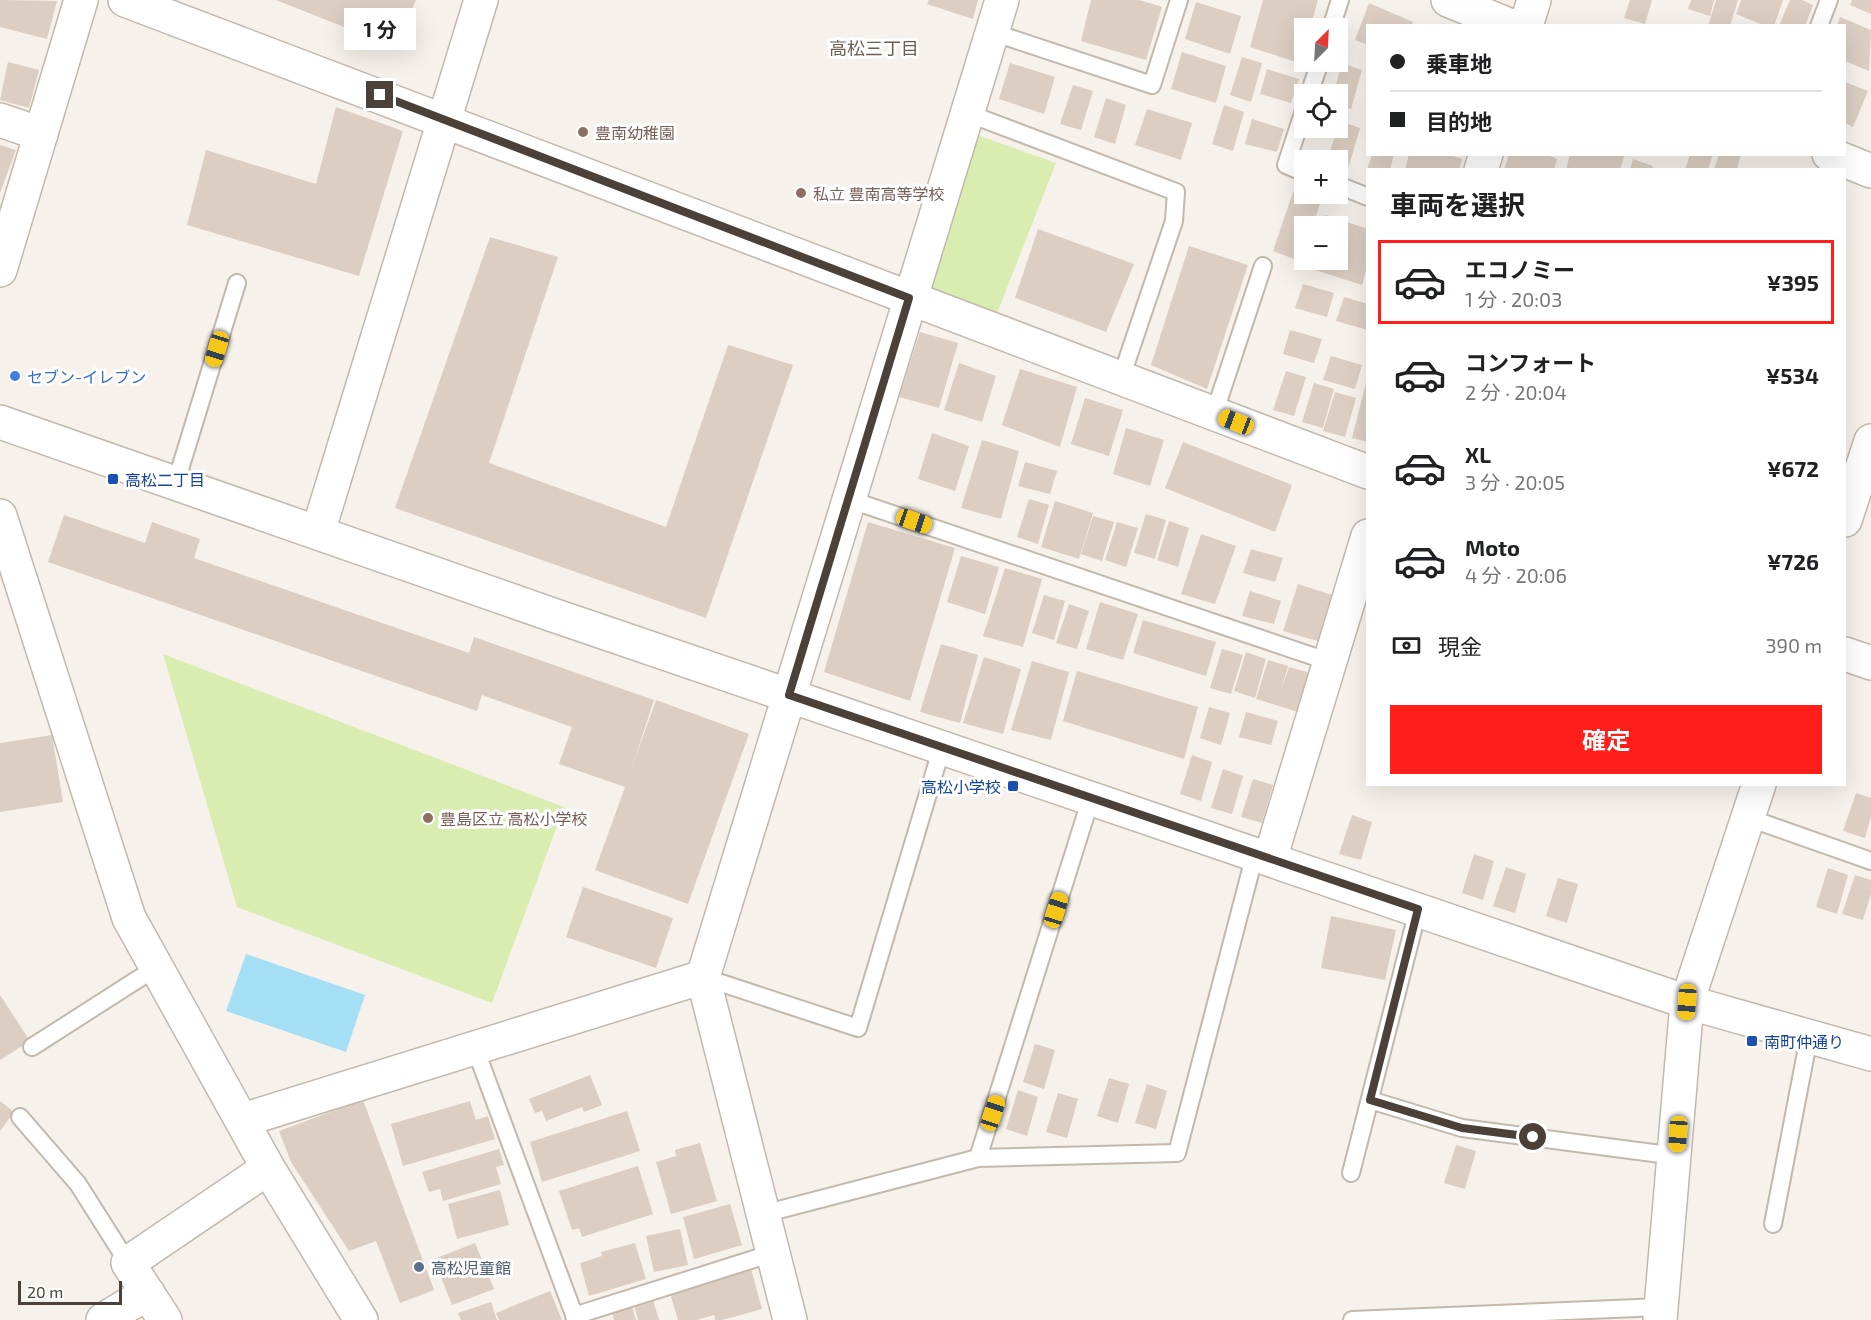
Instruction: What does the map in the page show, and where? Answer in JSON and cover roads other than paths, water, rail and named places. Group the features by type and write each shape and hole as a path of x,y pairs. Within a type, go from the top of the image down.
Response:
{"street":[{"path":"0,270 81,0"},
{"path":"125,0 444,119 1366,471"},
{"path":"318,532 481,0"},
{"path":"790,1320 703,977 1002,0"},
{"path":"1448,0 1506,24"},
{"path":"1527,24 1534,0"},
{"path":"0,120 41,134"},
{"path":"1834,156 1871,171"},
{"path":"0,422 1687,1002 1871,1053"},
{"path":"1846,517 1871,441"},
{"path":"0,516 129,918 268,1168 361,1320"},
{"path":"1263,857 1330,662 1366,543"},
{"path":"1846,654 1871,663"},
{"path":"1660,1313 1676,1156 1687,1002 1758,786"},
{"path":"243,1120 703,977"},
{"path":"165,1320 128,1263 268,1168"},
{"path":"103,1320 148,1293"}],"lane":[{"path":"992,32 1152,85 1179,0"},
{"path":"1334,18 1340,0"},
{"path":"1821,24 1829,0"},
{"path":"967,113 1176,192 1174,221 1121,378"},
{"path":"1294,168 1286,165 1295,138"},
{"path":"1348,189 1366,196"},
{"path":"1214,414 1263,266"},
{"path":"176,482 237,283"},
{"path":"848,499 1330,662"},
{"path":"703,977 858,1028 942,747"},
{"path":"978,1158 1091,798"},
{"path":"1749,818 1871,861"},
{"path":"763,1214 978,1158 1177,1153 1263,857"},
{"path":"1351,1173 1418,909"},
{"path":"32,1047 157,968"},
{"path":"1773,1224 1809,1037"},
{"path":"475,1048 575,1318 773,1253"},
{"path":"1370,1100 1462,1128 1676,1156"},
{"path":"20,1117 78,1184 128,1263"},
{"path":"1352,1320 1660,1313"}],"water":[{"path":"246,954 365,995 346,1052 226,1011"}],"place":[{"name":"豊南幼稚園","path":"583,132"},
{"name":"私立 豊南高等学校","path":"801,193"},
{"name":"セブン-イレブン","path":"15,376"},
{"name":"高松二丁目","path":"113,479"},
{"name":"高松小学校","path":"1013,786"},
{"name":"豊島区立 高松小学校","path":"428,818"},
{"name":"南町仲通り","path":"1752,1041"},
{"name":"高松児童館","path":"419,1267"}],"district":[{"name":"高松三丁目","path":"874,48"}]}
